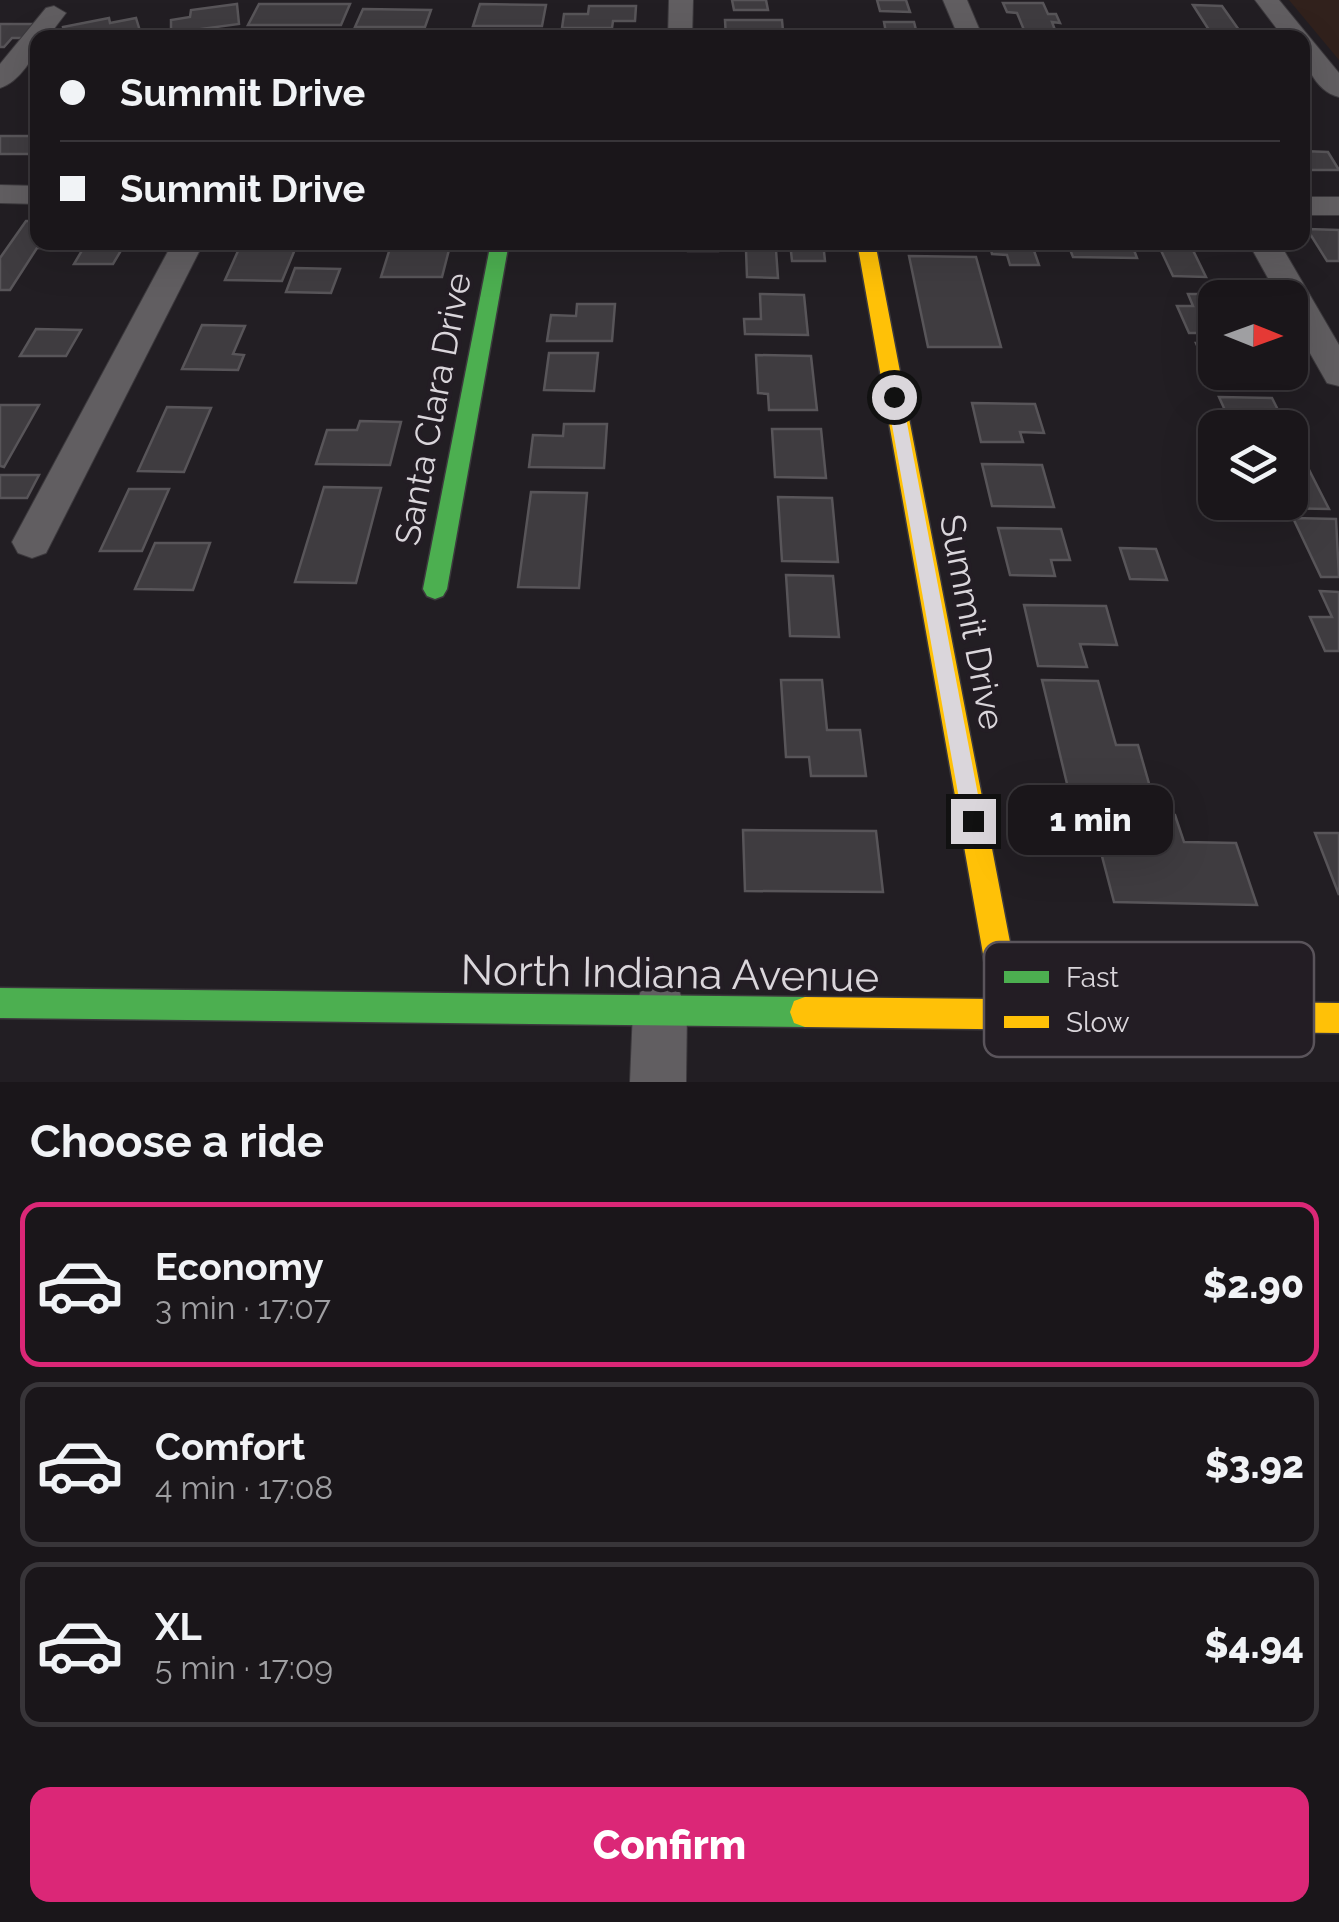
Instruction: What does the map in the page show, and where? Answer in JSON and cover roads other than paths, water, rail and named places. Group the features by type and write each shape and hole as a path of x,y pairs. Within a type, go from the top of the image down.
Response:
{"street":[{"path":"680,30 681,0"},
{"path":"955,0 967,30"},
{"path":"1267,0 1291,30"},
{"path":"40,30 54,13"},
{"path":"0,80 30,43"},
{"path":"1310,54 1337,87"},
{"path":"0,194 30,194"},
{"path":"1310,206 1339,206"},
{"path":"32,542 185,250"},
{"name":"Santa Clara Drive","path":"435,589 499,250"},
{"name":"Summit Drive","path":"867,250 996,942"},
{"path":"1268,250 1339,374"},
{"name":"North Indiana Avenue","path":"0,1002 984,1014"},
{"path":"658,1082 660,1010"},
{"name":"North Indiana Avenue","path":"1314,1018 1339,1018"}]}
